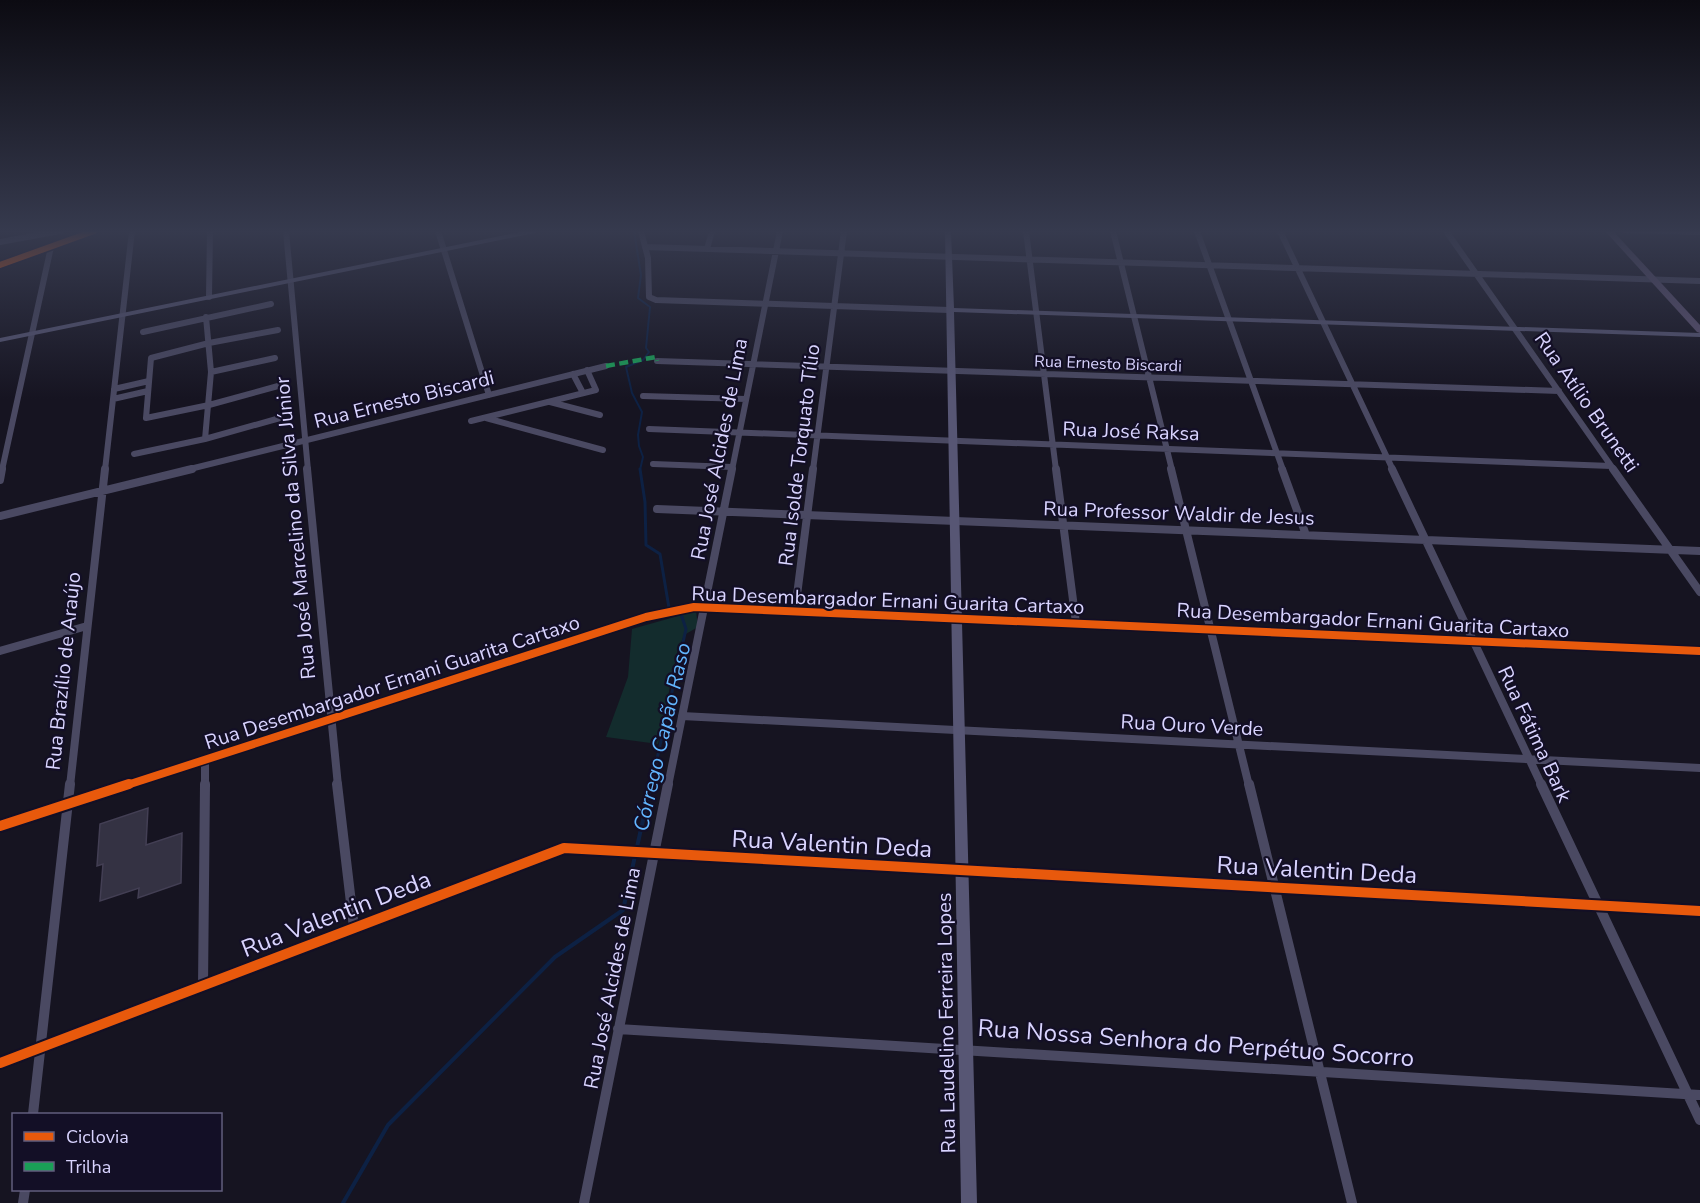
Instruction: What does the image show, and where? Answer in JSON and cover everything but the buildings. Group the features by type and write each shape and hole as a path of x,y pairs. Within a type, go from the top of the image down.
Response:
{"main road":[{"path":"1661,287 1700,330"}],"street":[{"path":"0,480 42,287"},
{"name":"Rua Brazílio de Araújo","path":"33,1113 125,287"},
{"path":"209,287 209,297"},
{"path":"0,340 260,287"},
{"name":"Rua José Marcelino da Silva Júnior","path":"292,287 330,719 354,928"},
{"path":"456,287 489,395"},
{"path":"649,287 649,297 660,300 1700,335"},
{"name":"Rua José Alcides de Lima","path":"584,1203 649,853 681,716 768,287"},
{"name":"Rua Isolde Torquato Tílio","path":"795,611 836,287"},
{"name":"Rua Laudelino Ferreira Lopes","path":"949,287 969,1203"},
{"path":"1033,287 1076,623"},
{"path":"1127,287 1352,1203"},
{"path":"1217,287 1306,535"},
{"name":"Rua Fátima Bark","path":"1306,287 1700,1120"},
{"name":"Rua Atílio Brunetti","path":"1486,287 1700,592"},
{"path":"143,332 272,304"},
{"path":"205,439 212,372 206,317"},
{"path":"278,330 209,343 151,358 146,418 208,405 278,386"},
{"path":"212,372 275,358"},
{"name":"Rua Ernesto Biscardi","path":"657,361 1559,391"},
{"name":"Rua Ernesto Biscardi","path":"0,516 606,366"},
{"path":"471,421 596,390 587,370"},
{"path":"573,374 583,393"},
{"path":"114,389 149,381"},
{"path":"113,399 148,391"},
{"path":"643,396 746,399"},
{"path":"548,402 600,415"},
{"path":"134,454 205,439 280,418"},
{"path":"484,418 603,450"},
{"name":"Rua José Raksa","path":"649,429 1611,466"},
{"path":"652,464 732,467"},
{"name":"Rua Professor Waldir de Jesus","path":"657,509 1700,551"},
{"name":"Rua Desembargador Ernani Guarita Cartaxo","path":"0,826 661,612 683,608 704,607 1700,651"},
{"path":"0,651 87,626"},
{"name":"Rua Ouro Verde","path":"681,716 1700,768"},
{"path":"203,986 205,760"},
{"name":"Rua Valentin Deda","path":"0,1063 564,848 1700,911"},
{"name":"Rua Nossa Senhora do Perpétuo Socorro","path":"618,1029 1700,1095"}],"green space":[{"path":"696,611 698,627 684,635 677,653 658,744 606,737 628,677 632,629"}],"waterway":[{"name":"Córrego Capão Raso","path":"639,287 638,298 650,307 646,348 649,352 643,360 626,367 632,393 642,412 638,435 643,457 640,470"},
{"name":"Córrego Capão Raso","path":"640,470 645,502 646,545 660,554 669,608 672,610"},
{"name":"Córrego Capão Raso","path":"651,786 686,629 681,614 678,613"},
{"name":"Córrego Capão Raso","path":"343,1203 388,1125 555,957 623,910 651,784"}],"marked path":[{"path":"606,366 641,358 656,357 657,361"}],"cycle path":[{"path":"0,826 646,617 694,607 1700,651"},
{"path":"0,1063 564,848 1700,911"}]}
